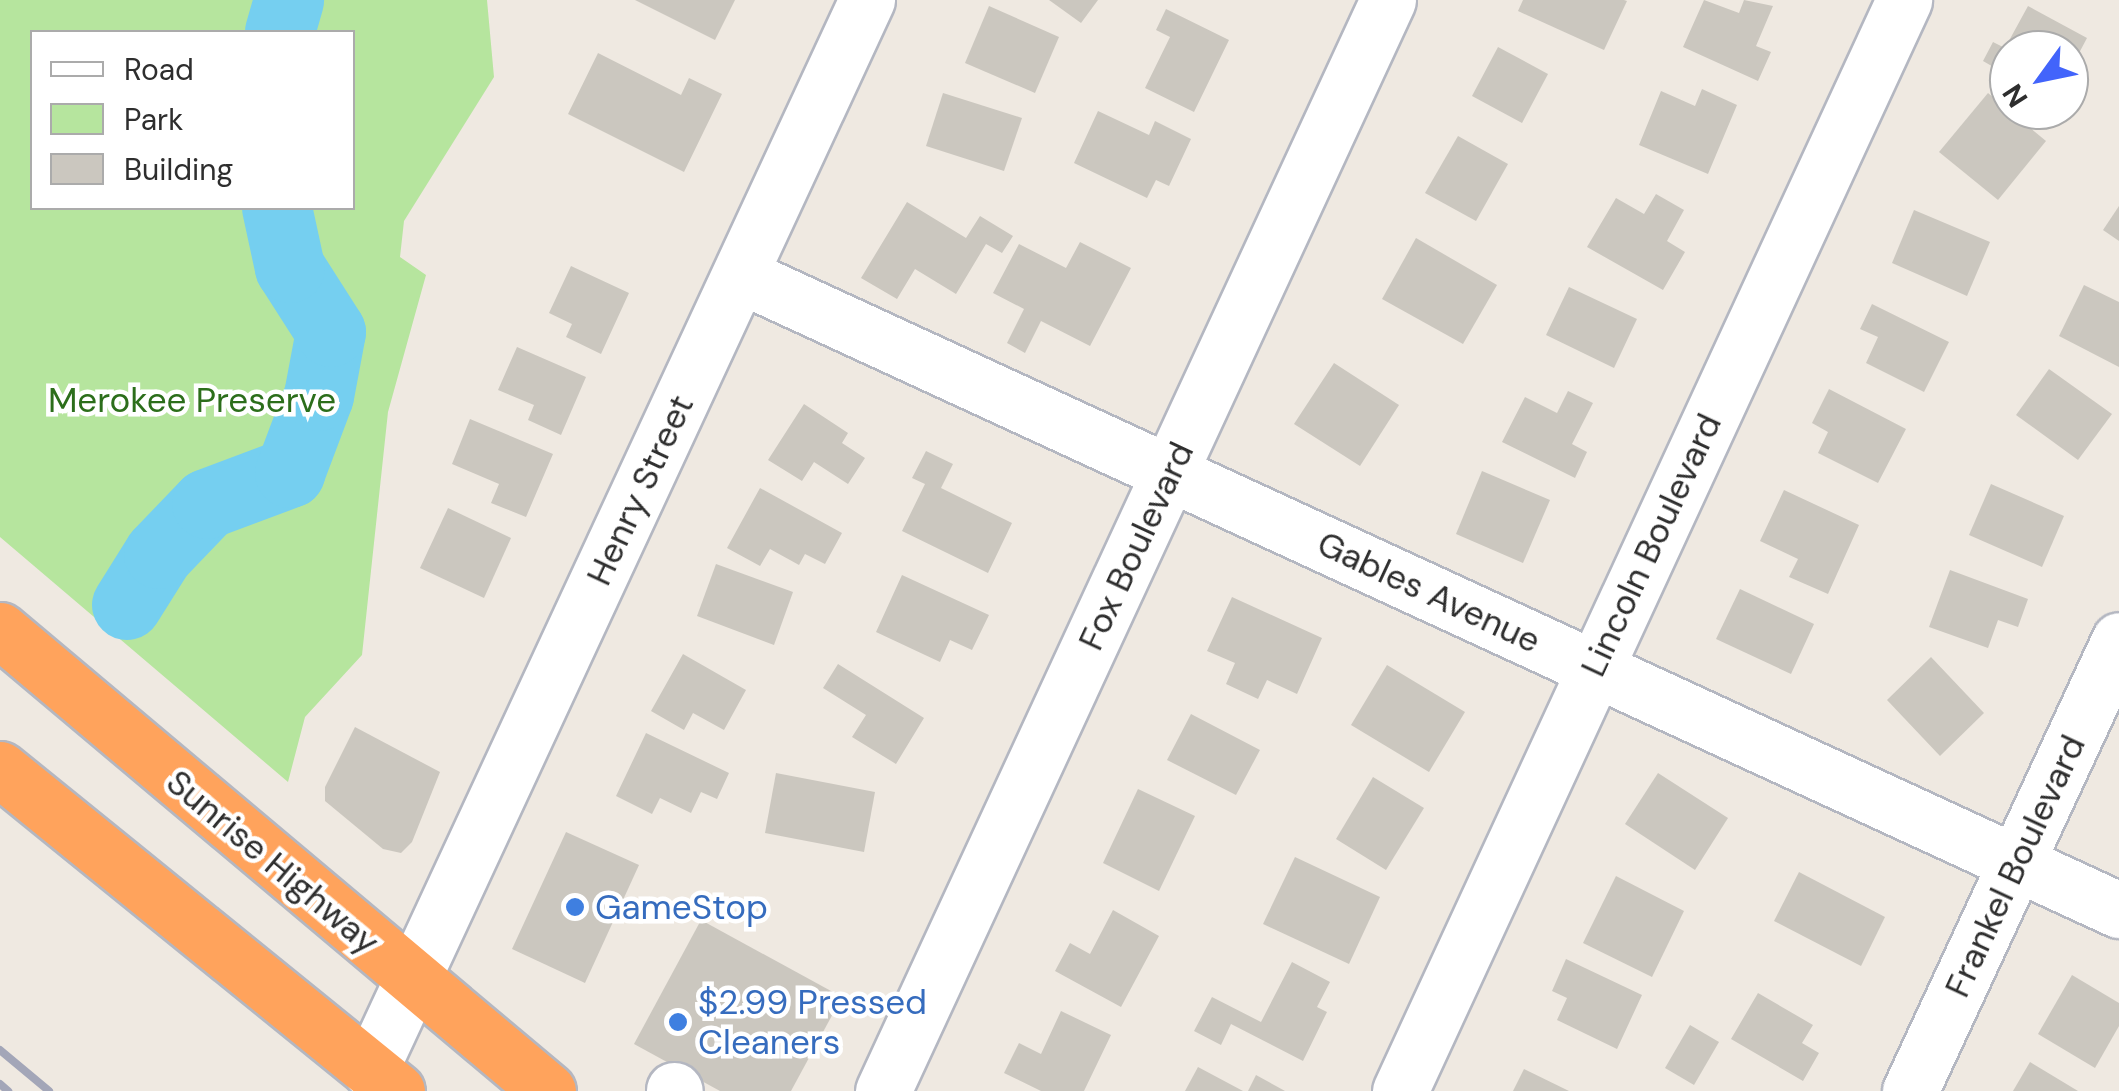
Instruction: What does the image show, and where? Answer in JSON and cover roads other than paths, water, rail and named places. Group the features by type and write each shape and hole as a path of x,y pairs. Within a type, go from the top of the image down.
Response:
{"highway":[{"name":"Sunrise Highway","path":"0,630 548,1091"},
{"path":"0,769 384,1080"}],"street":[{"name":"Henry Street","path":"384,1080 412,980 867,0"},
{"name":"Fox Boulevard","path":"882,1091 1388,0"},
{"name":"Lincoln Boulevard","path":"1400,1091 1904,0"},
{"name":"Gables Avenue","path":"740,275 2119,910"},
{"name":"Frankel Boulevard","path":"1910,1091 2119,640"}],"waterway":[{"path":"281,30 289,0"},
{"path":"127,605 159,554 207,504 290,473 319,396 331,332 290,268 277,210"}],"railway":[{"path":"0,1050 49,1091"},
{"path":"0,1084 8,1091"}],"place":[{"name":"GameStop","path":"575,907"},
{"name":"$2.99 Pressed Cleaners","path":"678,1022"}],"park label":[{"name":"Merokee Preserve","path":"192,400"}]}
